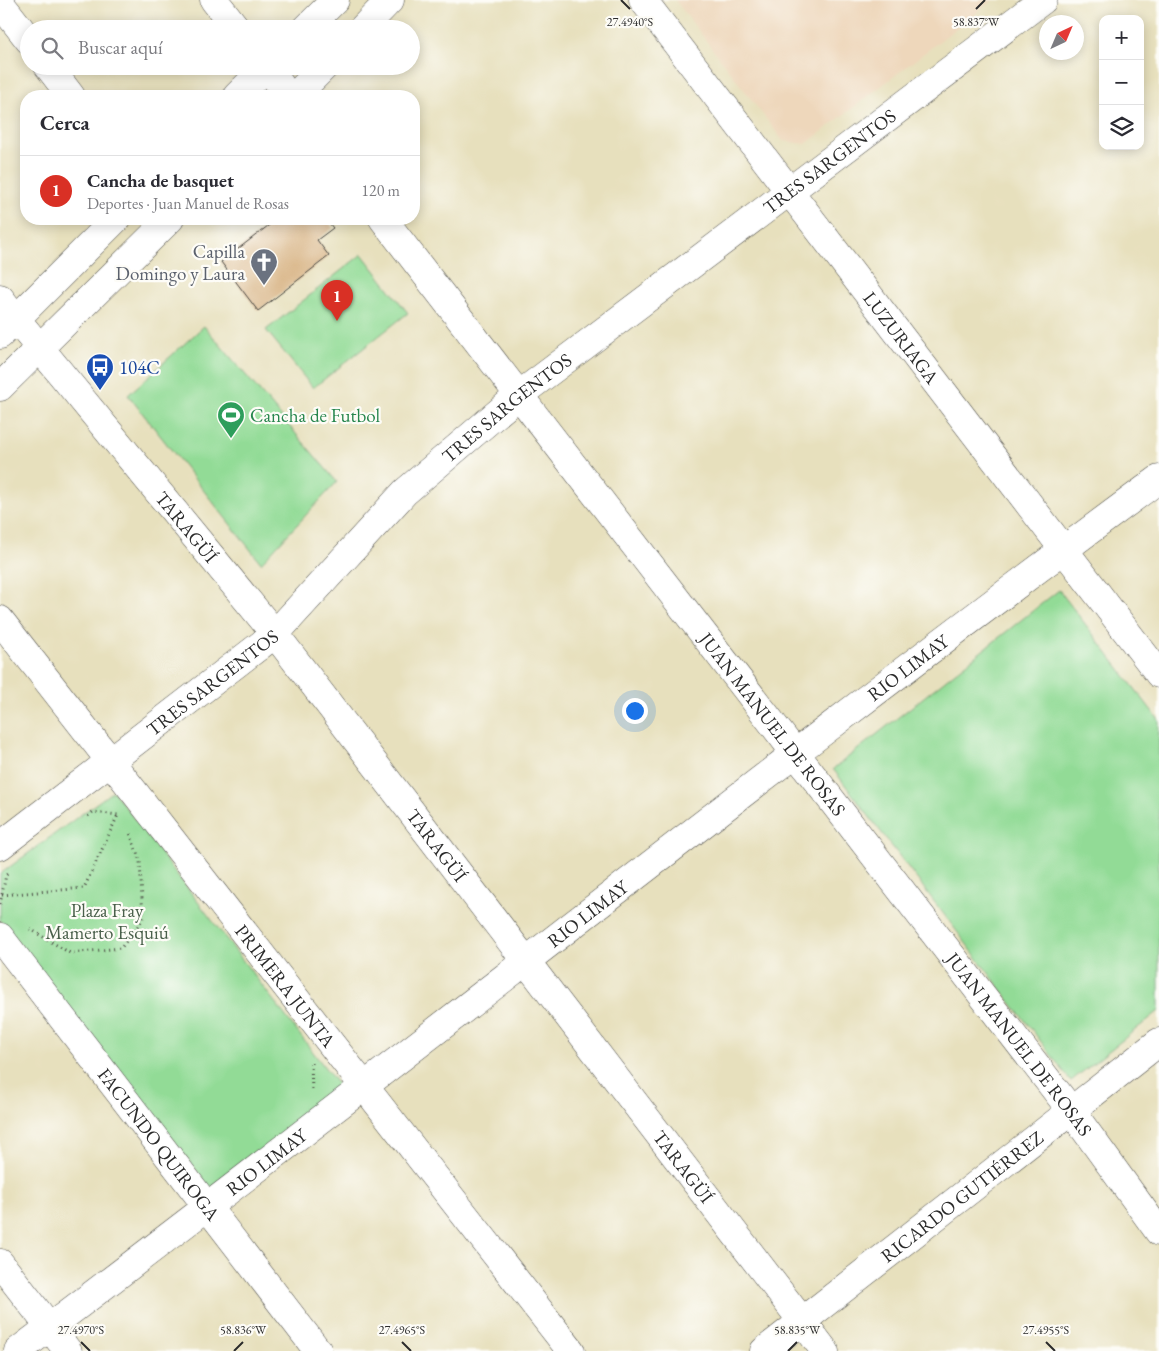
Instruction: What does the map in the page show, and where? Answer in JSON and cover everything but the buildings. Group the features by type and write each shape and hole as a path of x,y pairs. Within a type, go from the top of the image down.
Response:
{"street":[{"path":"214,0 230,20"},
{"path":"315,20 335,0"},
{"path":"371,20 390,0"},
{"name":"LUZURIAGA","path":"643,0 1159,674"},
{"name":"TRES SARGENTOS","path":"0,846 275,634 405,492 519,395 1043,0"},
{"path":"0,3 20,29"},
{"path":"55,75 66,90"},
{"path":"243,90 258,75"},
{"path":"273,75 284,90"},
{"path":"301,90 315,75"},
{"path":"5,318 109,225"},
{"path":"0,388 40,346 164,225"},
{"name":"JUAN MANUEL DE ROSAS","path":"388,225 1070,1109 1159,1232"},
{"name":"TARAGÜÍ","path":"5,318 40,346 275,634 825,1351"},
{"name":"RIO LIMAY","path":"18,1351 207,1208 794,753 1159,479"},
{"name":"PRIMERA JUNTA","path":"0,620 109,762 571,1351"},
{"name":"FACUNDO QUIROGA","path":"12,931 207,1208 318,1351"},
{"name":"RICARDO GUTIÉRREZ","path":"764,1351 804,1322 1070,1109 1159,1042"},
{"path":"0,1263 68,1351"}],"path":[{"path":"85,818 93,812 118,815 123,821"},
{"path":"2,895 84,888 118,815"},
{"path":"12,931 70,953 121,948 143,919 140,861 128,827 140,843"},
{"path":"0,904 6,875 14,870"},
{"path":"305,1056 311,1063 312,1096"}],"shaded area":[{"path":"675,0 993,0 806,144 783,141"}],"green space":[{"path":"362,254 408,313 313,388 266,330"},
{"name":"Cancha de Futbol","path":"204,326 337,482 261,563 128,395"},
{"path":"1059,590 1159,720 1159,1011 1071,1081 833,769"},
{"name":"Plaza Fray Mamerto Esquiú","path":"113,791 349,1099 218,1198 0,920 0,874"}],"place":[{"name":"Capilla Domingo y Laura","path":"264,286"},
{"name":"Cancha de basquet","path":"337,321"},
{"name":"104C","path":"100,391"},
{"name":"Cancha de Futbol","path":"231,439"}]}
